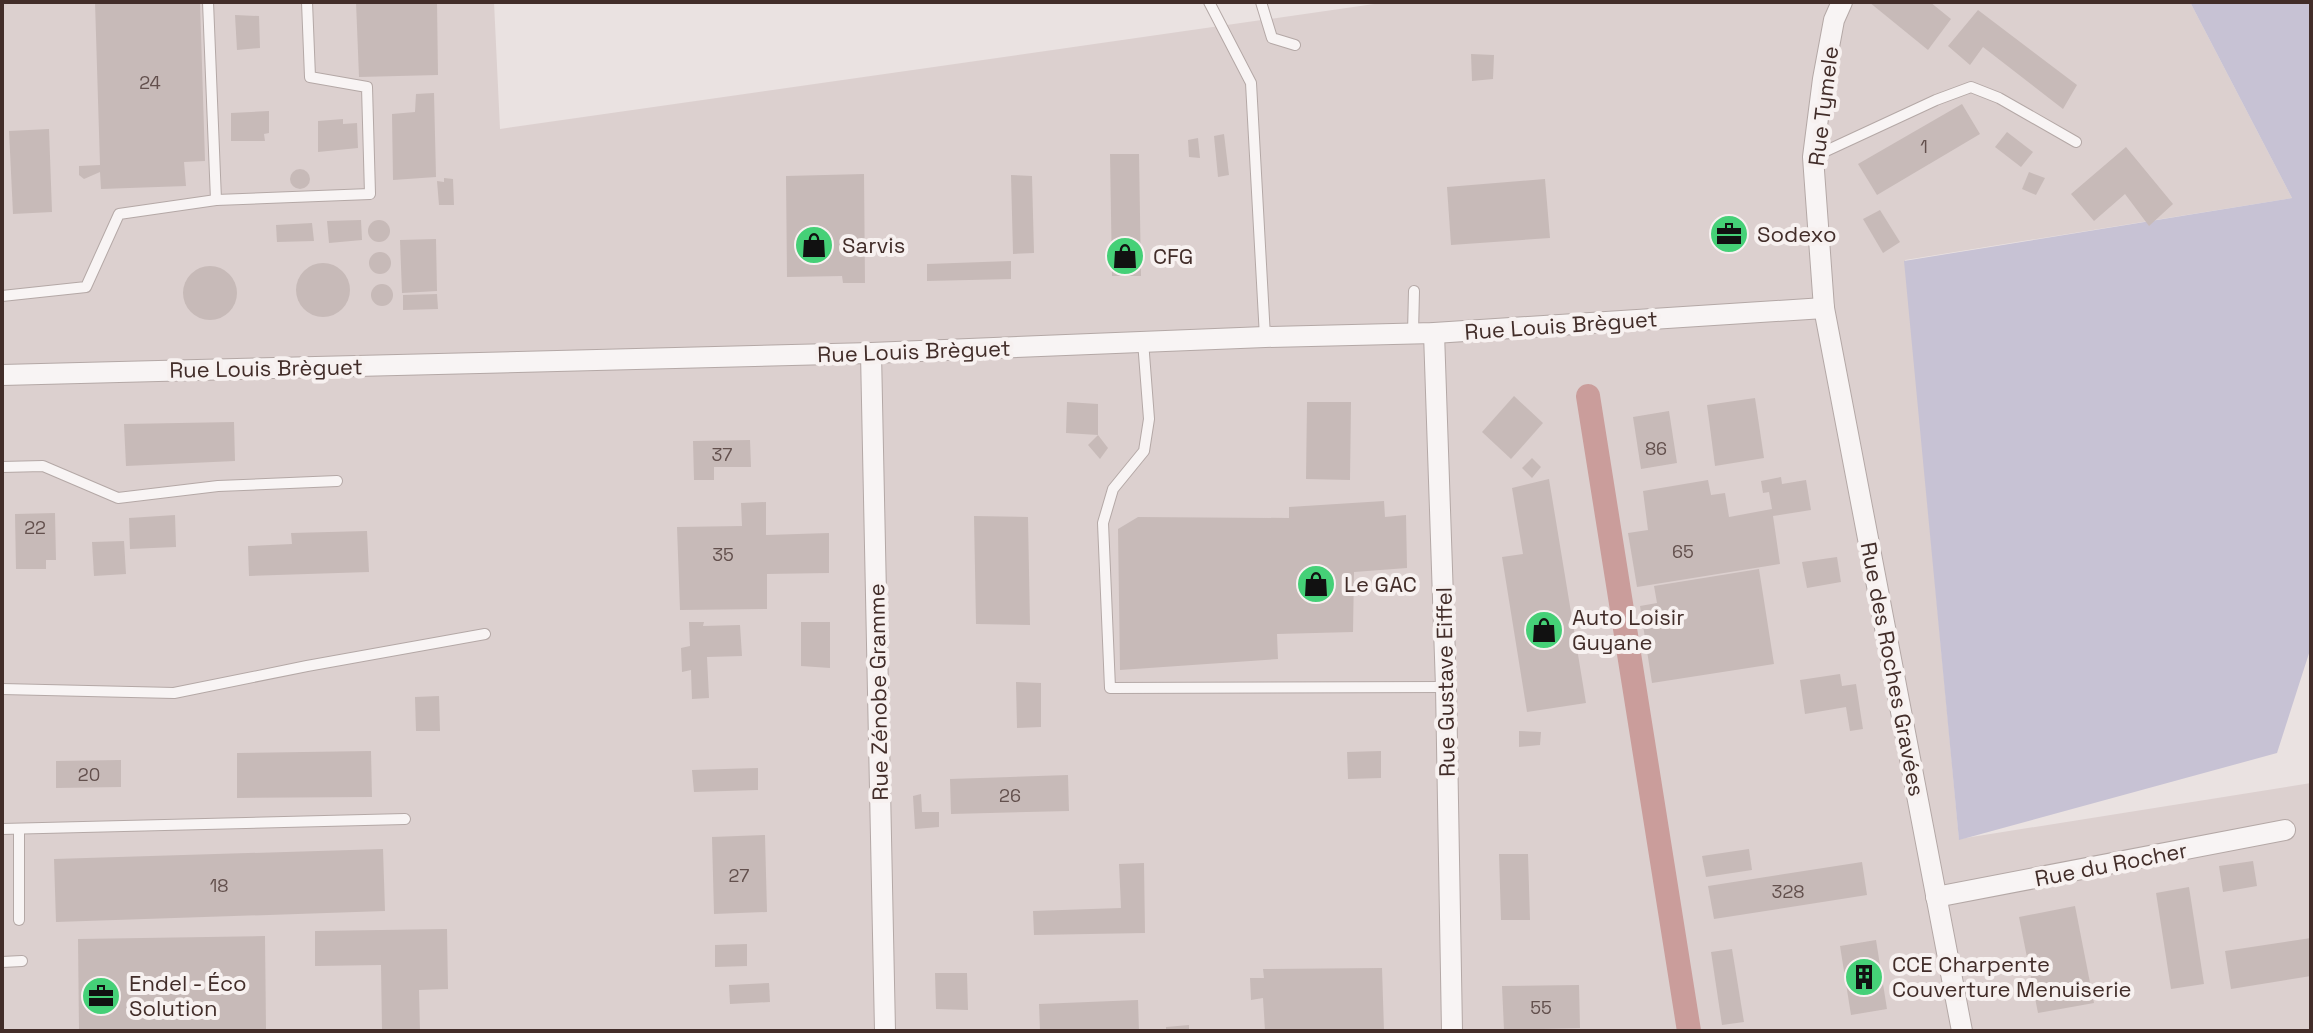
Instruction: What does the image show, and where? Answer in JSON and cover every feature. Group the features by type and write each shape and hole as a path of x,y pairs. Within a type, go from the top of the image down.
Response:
{"street":[{"name":"Rue Tymele","path":"1824,308 1813,157 1834,20 1842,2"},
{"name":"Rue Louis Brèguet","path":"2,375 871,353 1424,333 1824,308"},
{"name":"Rue des Roches Gravées","path":"1824,308 1962,1031"},
{"name":"Rue Gustave Eiffel","path":"1424,333 1446,687 1452,1031"},
{"name":"Rue Zénobe Gramme","path":"871,353 885,1031"},
{"name":"Rue du Rocher","path":"1936,897 2285,830"}],"lane":[{"path":"208,2 216,200"},
{"path":"2,296 86,287 119,214 216,200 370,194 367,87 310,77 307,2"},
{"path":"1209,2 1251,83 1265,337"},
{"path":"1261,2 1272,38 1295,45"},
{"path":"1813,157 1971,87 1999,98 2076,142"},
{"path":"1414,291 1424,333"},
{"path":"1143,341 1149,419 1144,451 1113,489 1103,523 1110,688 1446,687"},
{"path":"2,467 43,466 118,498 218,486 337,481"},
{"path":"2,689 174,693 485,634"},
{"path":"2,829 405,819"},
{"path":"19,830 19,920"},
{"path":"2,962 22,961"}],"shaded area":[{"path":"2,2 494,2 500,129 1388,2 2190,2 2292,198 1905,260 1959,839 2311,783 2311,1031 2,1031"},
{"path":"2190,2 2311,2 2311,647 2277,753 1959,840 1904,261 2292,198"}],"building":[{"path":"95,2 200,2 205,161 184,162 186,186 101,189 100,172 84,179 79,175 79,166 100,165"},
{"path":"356,2 437,2 438,75 359,77"},
{"path":"1869,2 1930,2 1951,19 1928,50"},
{"path":"1978,10 2077,85 2063,109 1983,47 1970,65 1948,46"},
{"path":"235,15 259,16 260,48 237,50"},
{"path":"1471,54 1494,55 1493,79 1472,81"},
{"path":"434,93 436,177 393,180 392,114 415,112 416,94"},
{"path":"1962,104 1980,134 1877,195 1858,164"},
{"path":"269,111 269,133 264,134 265,141 231,141 231,113"},
{"path":"343,119 343,124 357,123 358,148 318,152 318,121"},
{"path":"49,129 52,212 13,214 9,131"},
{"path":"2007,132 2033,152 2021,167 1995,147"},
{"path":"1224,134 1229,175 1218,177 1214,136"},
{"path":"1198,138 1200,158 1189,157 1188,140"},
{"path":"2126,147 2173,204 2149,226 2125,194 2094,221 2071,194"},
{"path":"1110,154 1139,154 1141,276 1112,276"},
{"path":"296,169 304,169 310,179 304,189 296,189 290,183 290,175"},
{"path":"2029,172 2045,178 2036,195 2022,189"},
{"path":"864,174 865,283 843,283 842,276 787,277 786,176"},
{"path":"1011,175 1032,176 1034,253 1013,254"},
{"path":"444,178 453,179 454,205 439,205 437,181 444,182"},
{"path":"1545,179 1550,238 1451,245 1447,187"},
{"path":"1880,210 1900,242 1883,253 1863,219"},
{"path":"361,220 362,240 329,243 327,221"},
{"path":"379,220 387,223 390,231 387,239 379,242 371,239 368,231 371,223"},
{"path":"312,223 314,241 277,242 276,225"},
{"path":"436,239 437,291 402,293 400,240"},
{"path":"380,252 388,255 391,263 388,271 380,274 372,271 369,263 372,255"},
{"path":"1011,261 1011,279 927,281 927,264"},
{"path":"323,263 342,271 350,290 342,309 323,317 304,309 296,290 304,271"},
{"path":"210,266 229,274 237,293 229,312 210,320 191,312 183,293 191,274"},
{"path":"382,284 390,287 393,295 390,303 382,306 374,303 371,295 374,287"},
{"path":"437,294 438,309 403,310 403,295"},
{"path":"1514,396 1543,423 1511,459 1482,432"},
{"path":"1755,398 1764,458 1715,466 1707,405"},
{"path":"1067,402 1098,404 1098,435 1066,433"},
{"path":"1307,402 1351,402 1350,480 1306,479"},
{"path":"1669,411 1677,463 1641,469 1633,417"},
{"path":"234,422 235,461 126,466 124,424"},
{"path":"1098,435 1108,448 1100,459 1088,445"},
{"path":"750,440 751,467 714,467 714,480 694,480 693,441"},
{"path":"1532,458 1541,467 1532,478 1522,468"},
{"path":"1781,477 1782,484 1806,480 1811,510 1773,516 1780,564 1637,587 1628,533 1648,530 1643,491 1708,480 1711,495 1725,493 1729,517 1772,509 1769,492 1763,493 1761,481"},
{"name":"Auto Loisir Guyane","path":"1549,479 1586,703 1527,712 1502,557 1523,554 1512,488"},
{"path":"1384,501 1385,517 1406,515 1407,568 1354,572 1353,632 1277,634 1278,659 1120,670 1118,529 1138,517 1289,518 1289,507"},
{"path":"766,502 766,535 829,533 829,573 767,574 767,609 680,610 677,527 742,526 741,503"},
{"path":"55,513 56,560 46,560 46,569 16,569 15,514"},
{"path":"175,515 176,547 130,549 129,518"},
{"path":"974,516 1028,517 1030,625 976,624"},
{"path":"367,531 369,572 249,576 248,546 292,544 291,533"},
{"path":"124,541 126,574 94,576 92,542"},
{"path":"1837,557 1841,582 1807,588 1802,562"},
{"path":"1759,569 1774,664 1652,683 1640,606 1657,603 1654,586"},
{"path":"689,622 704,622 703,626 740,625 742,656 707,657 709,698 692,699 691,670 682,672 681,648 690,646"},
{"path":"801,622 830,622 830,668 801,666"},
{"path":"1840,674 1842,686 1856,684 1863,729 1850,731 1846,707 1805,714 1800,680"},
{"path":"1016,682 1041,683 1041,727 1017,728"},
{"path":"439,696 440,731 416,731 415,697"},
{"path":"1519,731 1541,732 1540,745 1519,747"},
{"path":"371,751 372,797 237,798 237,753"},
{"path":"1381,751 1381,778 1348,779 1347,752"},
{"path":"121,760 121,787 56,788 56,761"},
{"path":"758,768 758,790 694,792 692,770"},
{"path":"1068,775 1069,811 951,814 950,779"},
{"path":"921,794 922,812 939,812 939,827 915,829 913,796"},
{"path":"765,835 767,912 714,914 712,837"},
{"path":"383,849 385,911 56,922 54,859"},
{"path":"1749,849 1752,870 1706,877 1702,856"},
{"path":"1499,854 1528,854 1530,920 1501,920"},
{"path":"2253,861 2257,886 2223,892 2219,866"},
{"path":"1862,862 1867,895 1714,919 1708,886"},
{"path":"1144,863 1145,933 1034,935 1033,911 1121,908 1119,864"},
{"path":"2189,887 2204,984 2171,989 2156,893"},
{"path":"2075,906 2094,1003 2038,1013 2019,917"},
{"path":"447,929 448,989 419,990 420,1031 382,1031 381,965 315,966 315,931"},
{"path":"265,936 266,1029 79,1031 78,939"},
{"path":"2311,938 2311,976 2231,989 2225,951"},
{"name":"CCE Charpente Couverture Menuiserie","path":"1876,940 1887,1009 1851,1015 1840,946"},
{"path":"747,944 747,966 715,967 715,945"},
{"path":"1732,949 1744,1022 1722,1025 1711,952"},
{"path":"1382,968 1384,1031 1265,1031 1263,998 1251,1000 1250,978 1264,978 1263,969"},
{"path":"935,973 967,973 968,1010 936,1009"},
{"path":"769,983 770,1002 730,1004 729,985"},
{"path":"1579,985 1580,1028 1504,1030 1502,986"},
{"path":"1138,1000 1139,1031 1040,1031 1039,1004"},
{"path":"1189,1025 1189,1031 1166,1031 1166,1027"}],"waterway":[{"path":"1588,396 1689,1031"}],"place":[{"name":"Sodexo","path":"1729,234"},
{"name":"Sarvis","path":"814,245"},
{"name":"CFG","path":"1125,256"},
{"name":"Le GAC","path":"1316,584"},
{"name":"Auto Loisir Guyane","path":"1544,630"},
{"name":"CCE Charpente Couverture Menuiserie","path":"1864,977"},
{"name":"Endel - Éco Solution","path":"101,996"}]}
